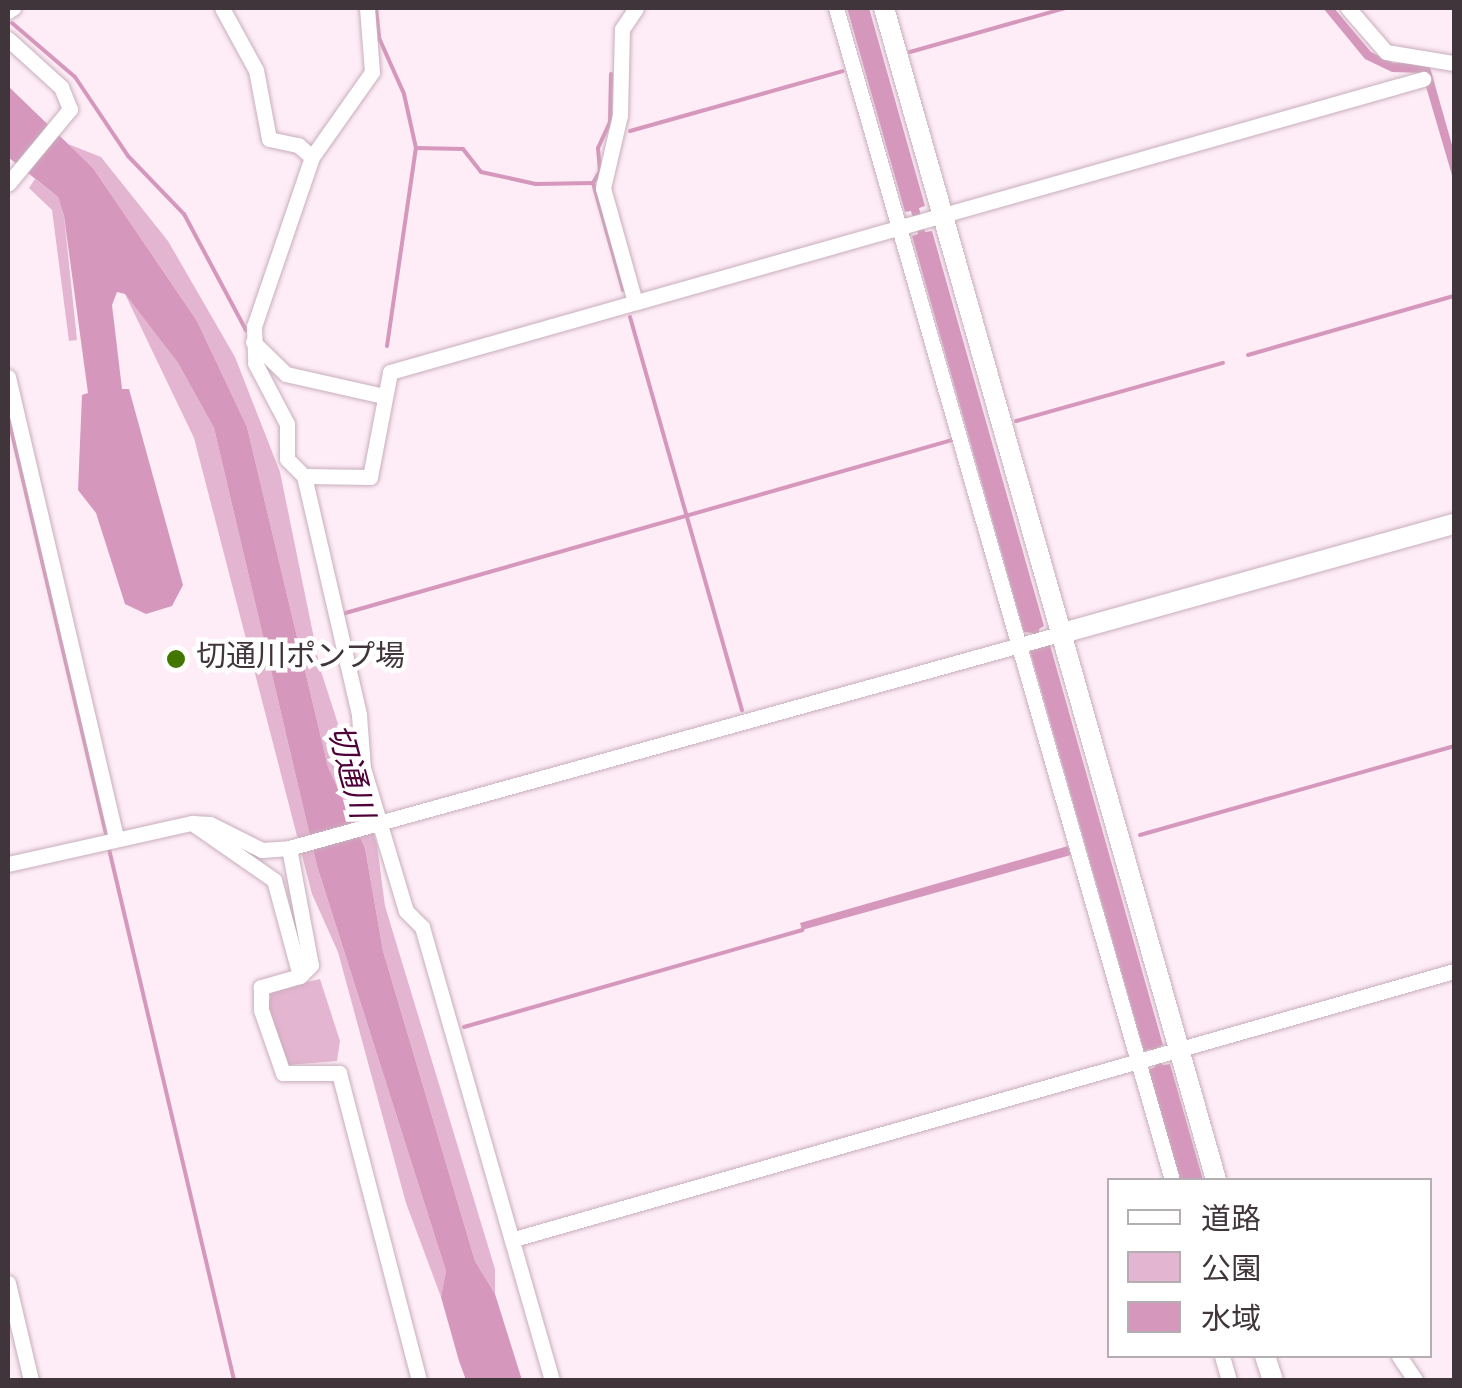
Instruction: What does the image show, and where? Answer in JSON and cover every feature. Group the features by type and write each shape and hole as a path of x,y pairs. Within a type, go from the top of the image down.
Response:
{"street":[{"path":"222,8 256,70 269,139 298,145 312,157"},
{"path":"366,8 372,72 312,157 284,228 254,342 255,363 287,424 286,459 304,476 376,823 406,911 422,927 552,1380"},
{"path":"635,302 603,188 620,115 622,29 636,8"},
{"path":"836,8 920,222 1157,1055 1172,1178"},
{"path":"884,8 920,222 1157,1055 1215,1178"},
{"path":"1348,8 1386,52 1454,64"},
{"path":"8,38 61,87 68,119 10,183"},
{"path":"304,476 370,477 390,372 1423,79"},
{"path":"254,342 286,374 384,396"},
{"path":"8,377 116,838"},
{"path":"8,864 192,823 210,824 262,850 291,848 1454,524"},
{"path":"192,823 274,880 300,976"},
{"path":"291,848 311,965 300,976 260,987 261,1010 283,1073 339,1074 419,1380"},
{"path":"514,1238 1454,971"},
{"path":"8,1283 30,1380"},
{"path":"1401,1358 1415,1380"}],"green space":[{"path":"68,144 101,157 168,241 235,357 280,472 320,668 377,845 385,906 495,1269 495,1294 475,1261 383,951 365,848 328,767 247,427 197,321 93,168"},
{"path":"35,179 58,197 64,216 77,340 69,341 52,210 29,188"},
{"path":"125,294 178,363 214,428 317,866 446,1271 441,1297 406,1203 338,952 312,894 194,438"},
{"path":"320,979 340,1041 337,1061 288,1065 268,1005 272,990"}],"water":[{"path":"847,8 869,8 925,206 919,208 925,232 932,231 1044,626 1039,629 1043,647 1050,645 1163,1045 1157,1048 1163,1065 1170,1064 1202,1178 1178,1178 1148,1070 1155,1067 1150,1049 1144,1051 1030,651 1036,649 1032,633 1024,632 912,236 918,234 911,211 905,212"},
{"path":"1323,8 1334,8 1371,52 1393,63 1429,64 1454,152 1454,182 1422,73 1392,72 1365,59"},
{"path":"8,86 93,168 197,321 247,427 328,767 365,848 383,951 475,1261 495,1294 522,1380 466,1380 441,1297 446,1271 317,866 214,428 178,363 125,294 117,292 112,305 122,389 129,389 183,585 172,606 146,614 125,604 96,513 78,490 82,395 88,393 64,216 58,197 8,157"},
{"path":"1068,846 1071,855 802,930 800,923"}],"waterway":[{"path":"376,8 379,38 404,94 416,148 463,149 481,172 536,184 593,183 623,290"},
{"path":"910,52 1066,8"},
{"path":"12,23 75,77 128,156 184,214 246,330"},
{"path":"630,131 843,71"},
{"path":"593,183 600,171 598,148 610,122 611,74"},
{"path":"387,346 416,148"},
{"path":"1248,355 1454,296"},
{"path":"630,317 742,710"},
{"path":"1016,421 1223,363"},
{"path":"8,416 106,835"},
{"path":"342,614 952,440"},
{"path":"1140,835 1454,746"},
{"path":"109,849 234,1380"},
{"path":"464,1027 802,930"}],"place":[{"name":"切通川ポンプ場","path":"176,659"}],"water label":[{"name":"切通川","path":"348,772"}]}
